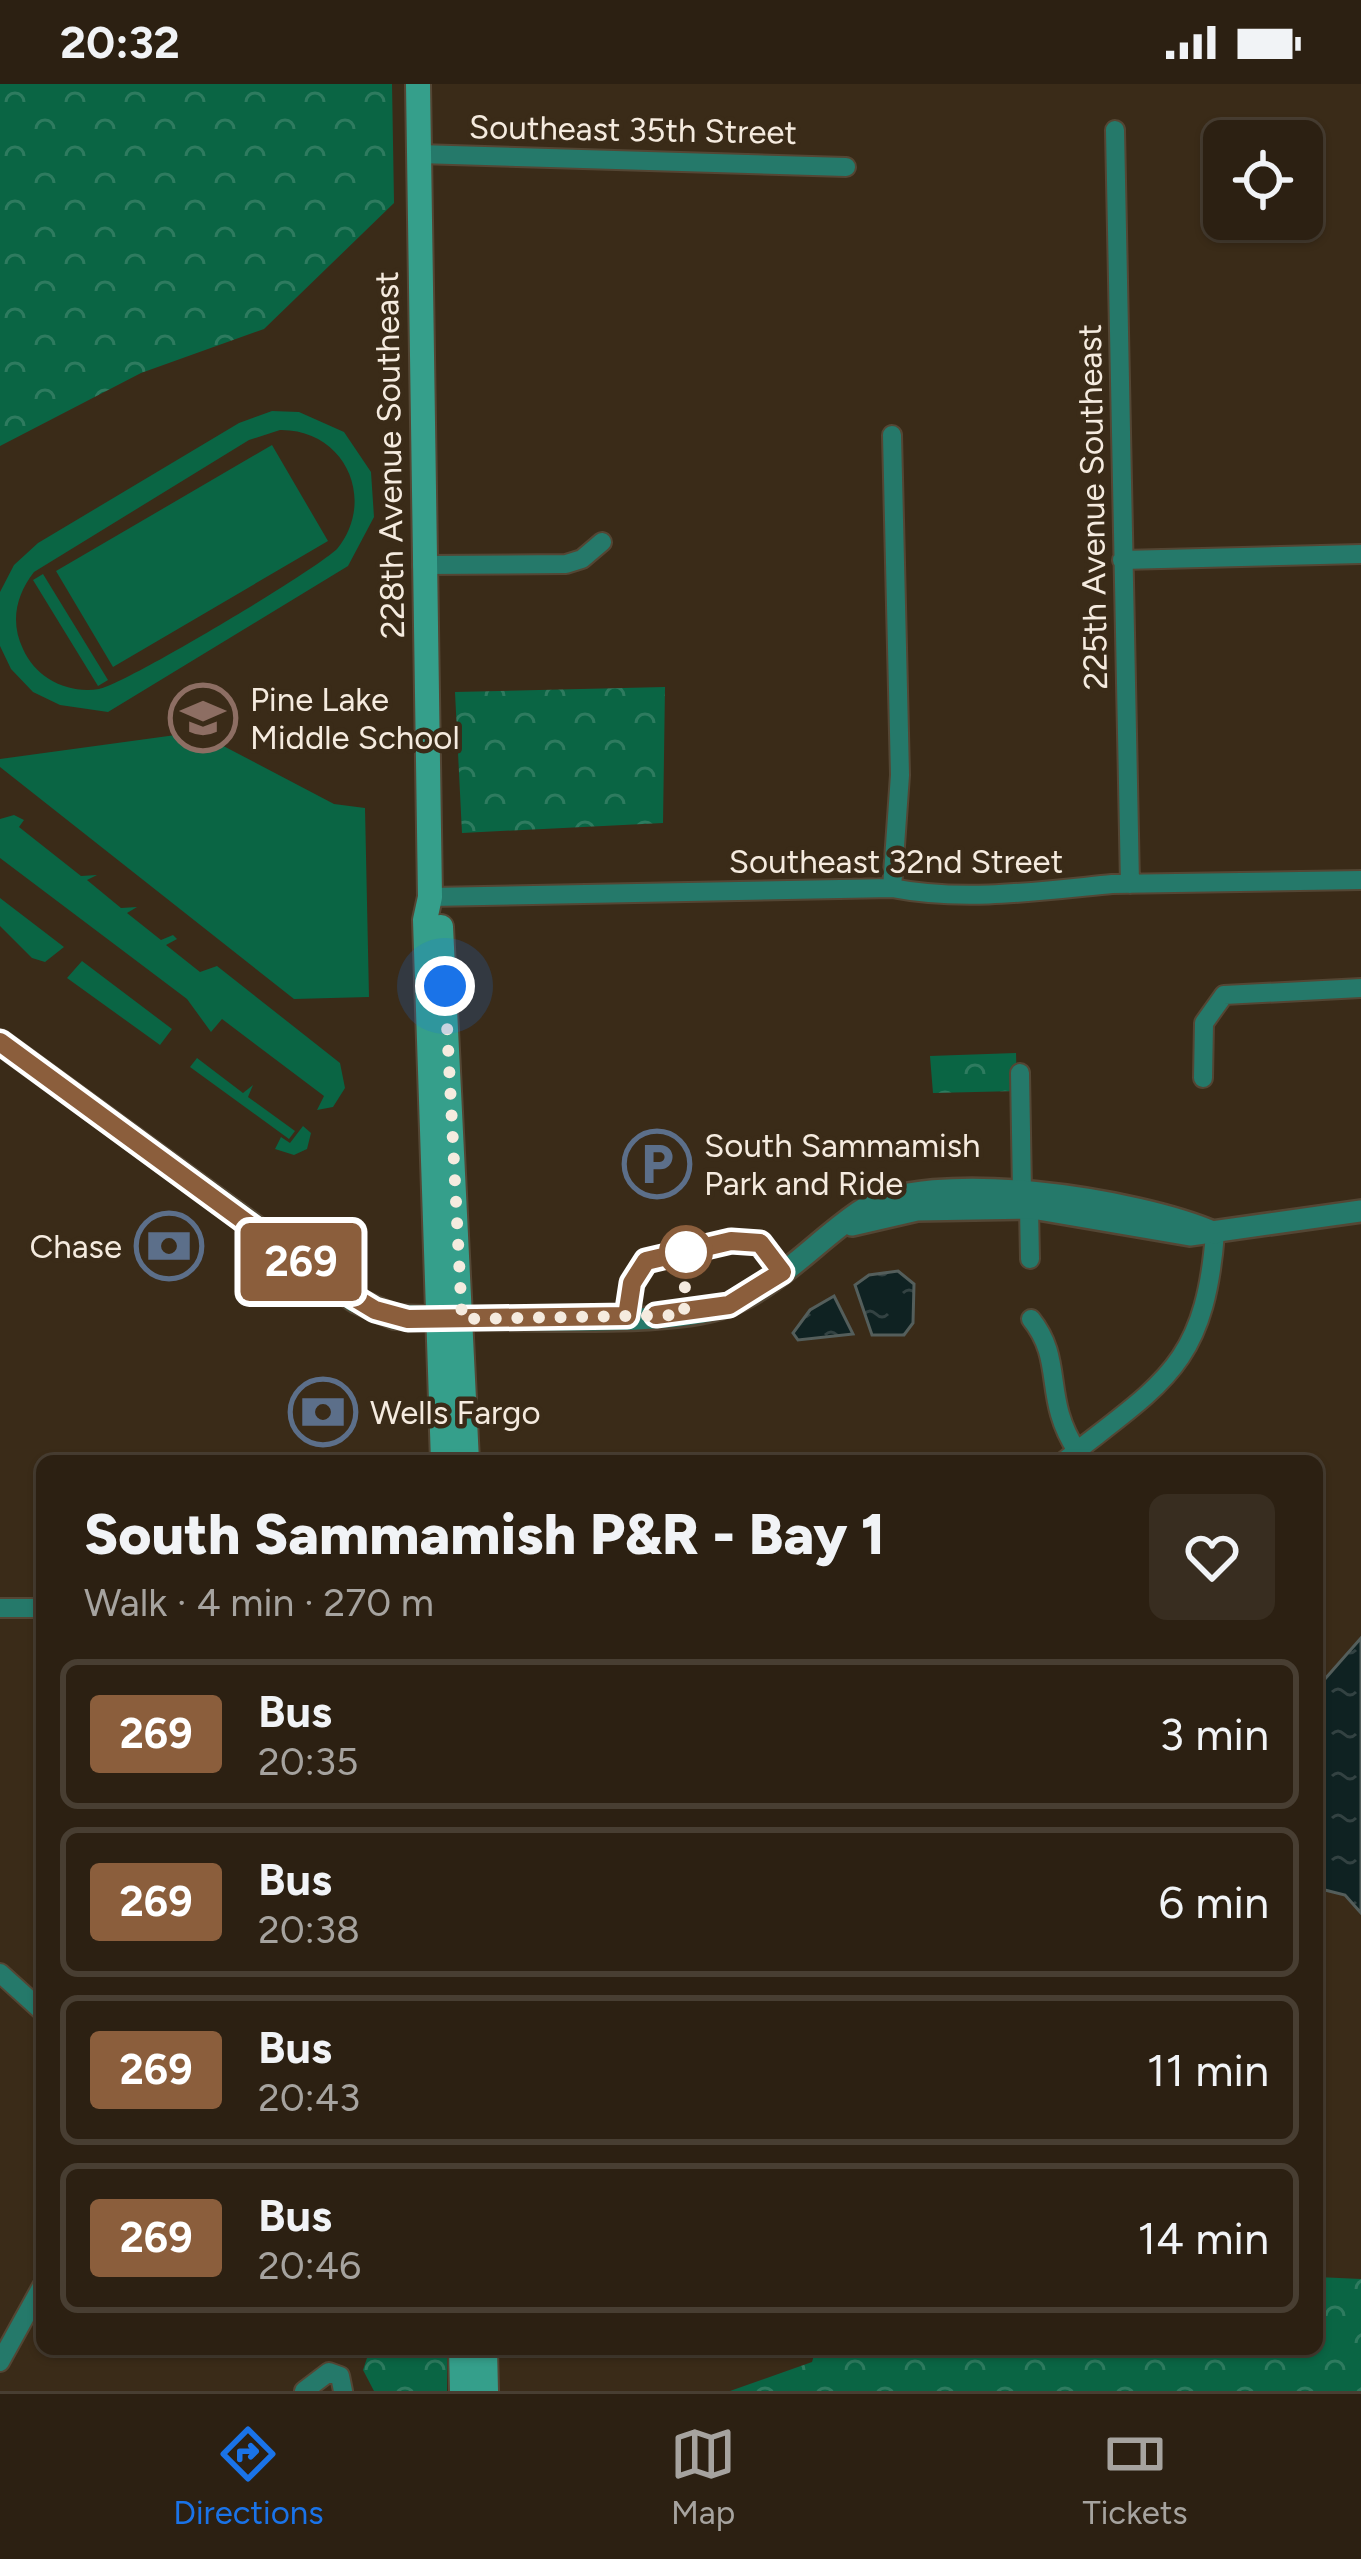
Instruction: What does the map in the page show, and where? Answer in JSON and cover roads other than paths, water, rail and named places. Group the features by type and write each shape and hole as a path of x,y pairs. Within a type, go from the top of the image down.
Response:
{"main road":[{"name":"228th Avenue Southeast","path":"418,84 430,897 440,917 442,949 450,1319 443,1455"},
{"path":"0,1042 355,1300 395,1317 450,1319"},
{"name":"228th Avenue Southeast","path":"450,1319 466,1455"},
{"path":"461,2355 462,2391"},
{"path":"485,2355 486,2391"}],"street":[{"name":"225th Avenue Southeast","path":"1115,130 1130,884"},
{"name":"Southeast 35th Street","path":"419,154 846,167"},
{"path":"892,435 900,775 892,888"},
{"path":"422,565 566,564 593,553 602,542"},
{"path":"1121,560 1361,554"},
{"name":"Southeast 32nd Street","path":"430,897 892,888 925,894 1072,892 1130,884 1361,880"},
{"path":"1203,1078 1204,1023 1224,995 1361,988"},
{"path":"1020,1073 1030,1259"},
{"path":"450,1319 711,1311 752,1294 883,1200 1091,1198 1215,1233 1361,1211"},
{"path":"1072,1455 1167,1377 1191,1342 1208,1300 1215,1233"},
{"path":"1031,1319 1050,1344 1054,1410 1071,1455"},
{"path":"0,1608 36,1608"},
{"path":"0,1973 36,1996"},
{"path":"0,2362 36,2297"},
{"path":"312,2390 329,2372 340,2376 344,2391"}],"water":[{"path":"898,1271 914,1284 913,1323 904,1335 872,1335 855,1285 869,1275"},
{"path":"834,1296 853,1334 798,1340 793,1333 810,1310"},
{"path":"1361,1638 1361,1913 1345,1895 1323,1890 1323,1681"}],"place":[{"name":"Pine Lake Middle School","path":"203,718"},
{"name":"South Sammamish Park and Ride","path":"657,1164"},
{"name":"Chase","path":"169,1246"},
{"name":"Wells Fargo","path":"323,1412"}]}
